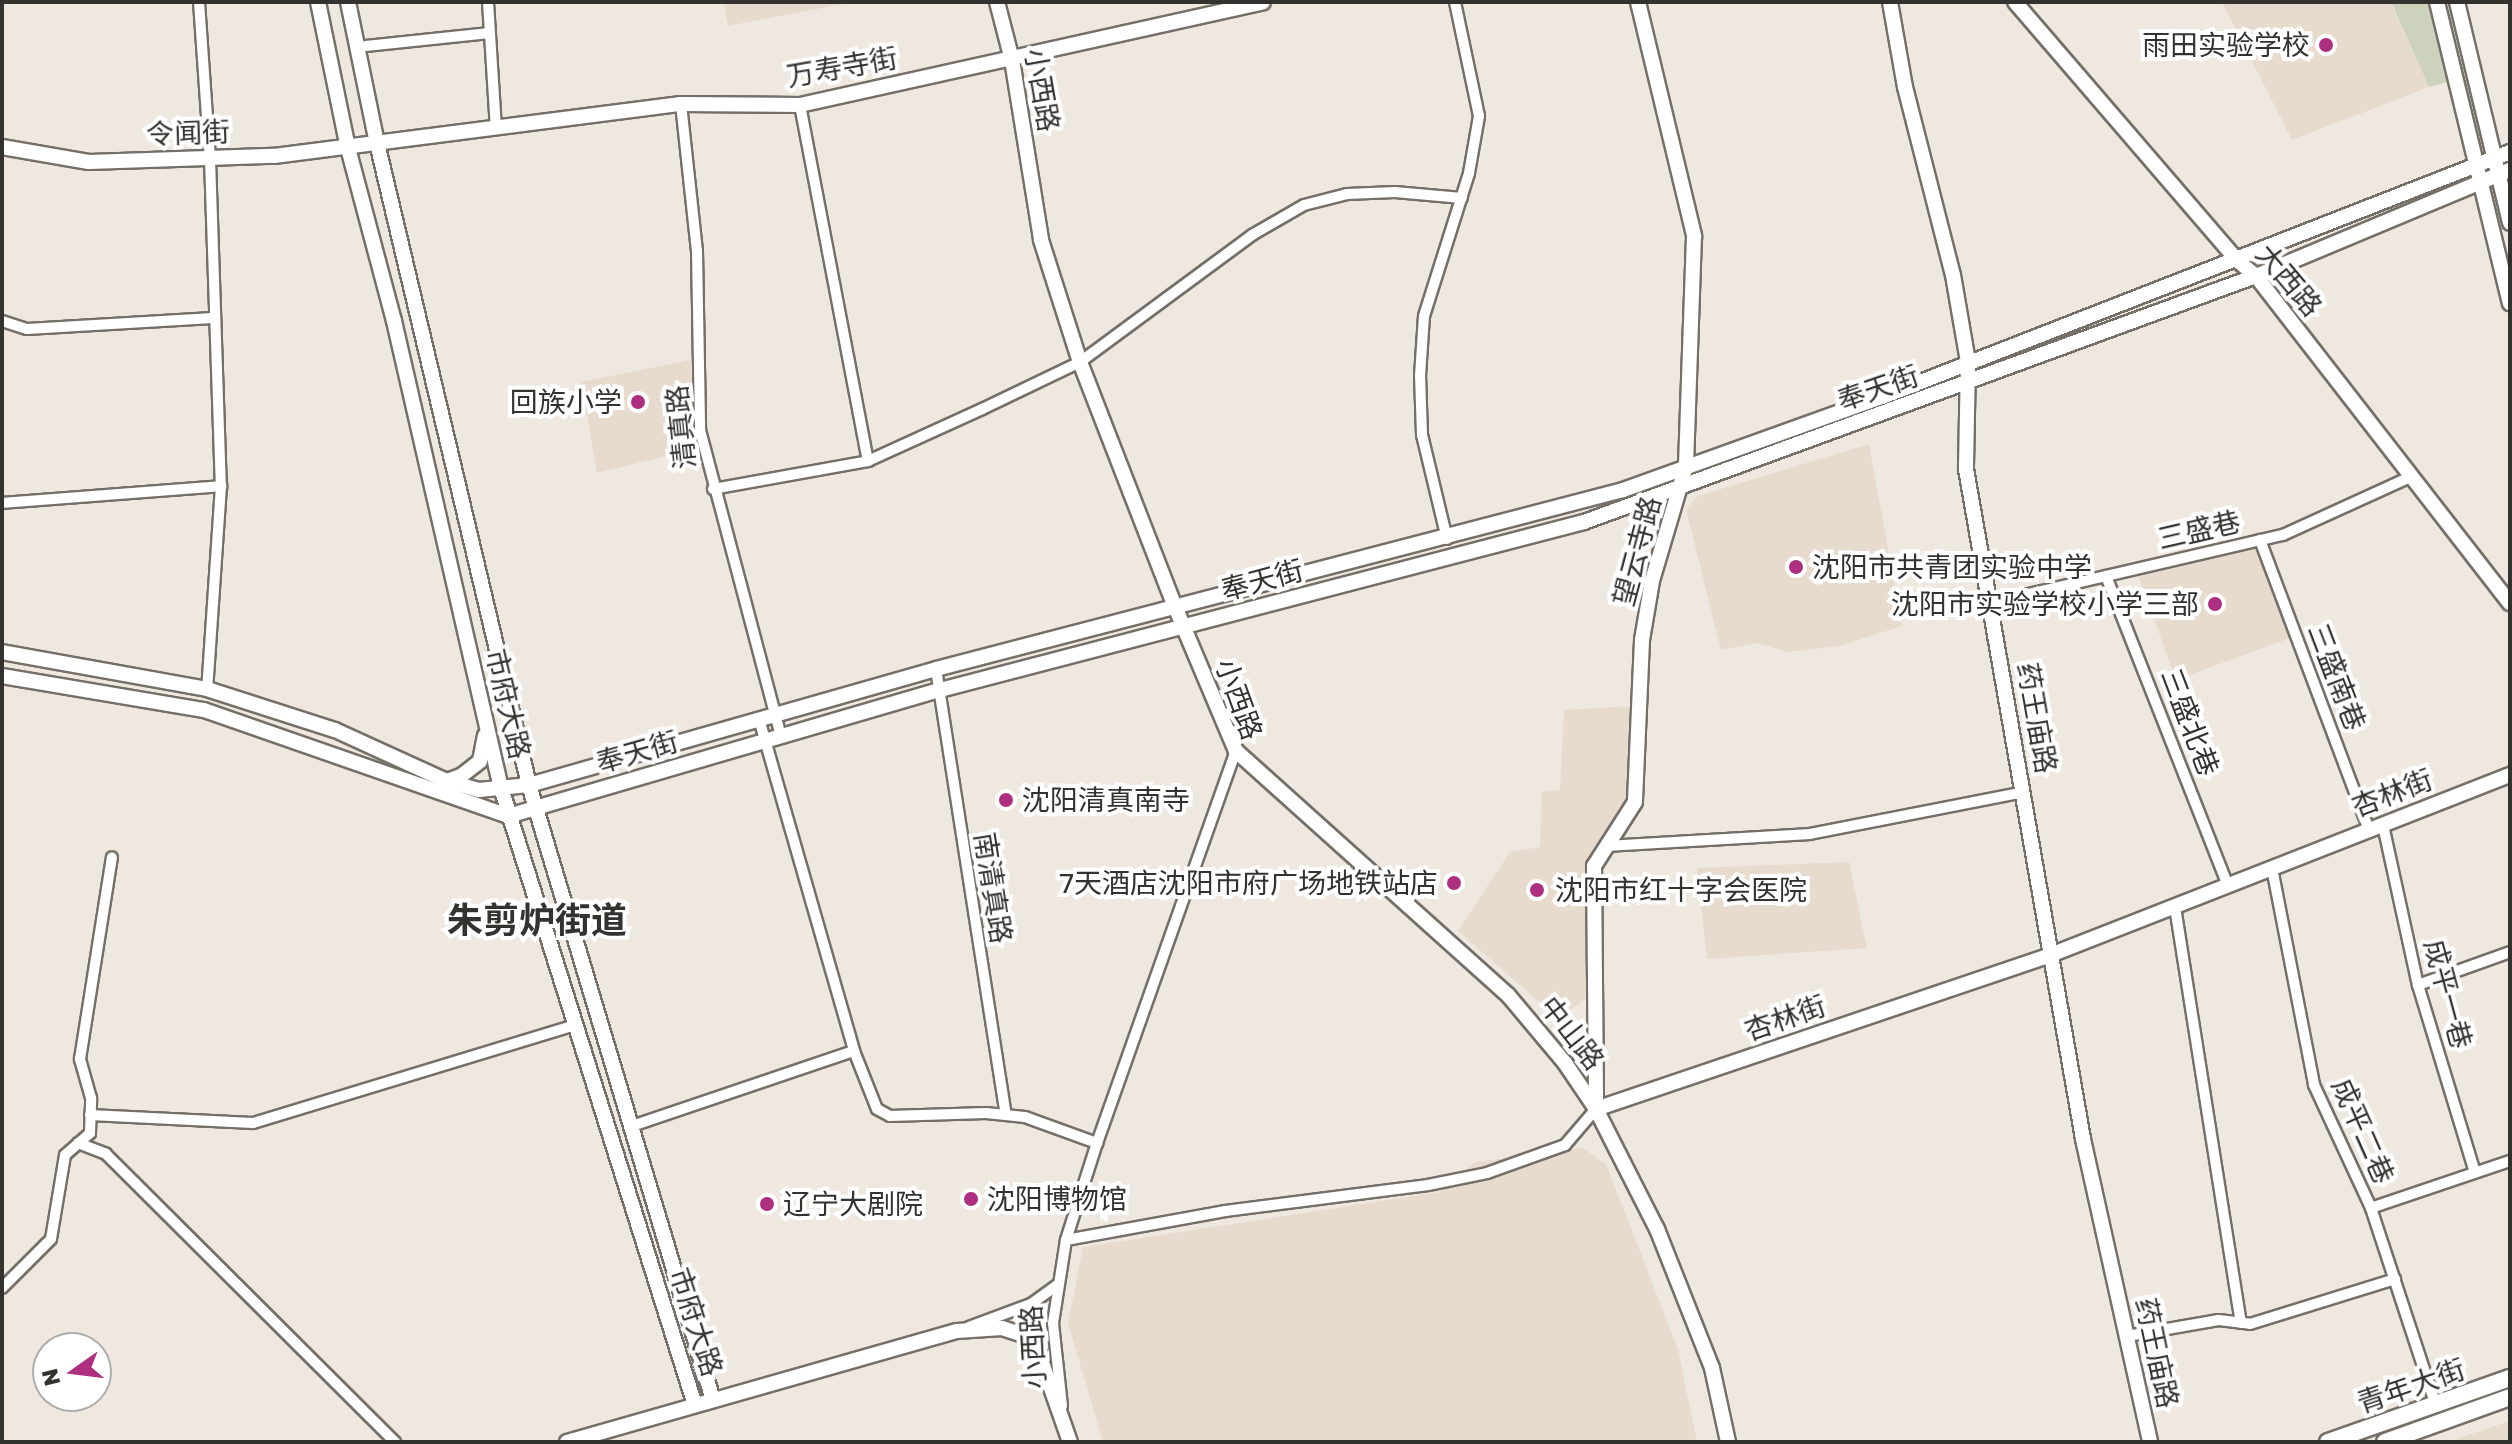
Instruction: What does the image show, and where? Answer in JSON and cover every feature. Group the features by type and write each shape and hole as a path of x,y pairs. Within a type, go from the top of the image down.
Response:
{"main road":[{"name":"市府大路","path":"318,2 348,148 394,321 508,816 695,1405"},
{"name":"市府大路","path":"348,2 377,143 529,785 713,1400"},
{"name":"小西路","path":"997,2 1012,60 1041,240 1080,362 1176,609 1236,751"},
{"name":"万寿寺街","path":"377,143 681,104 800,105 1263,2"},
{"name":"望云寺路","path":"1596,1109 1594,866 1635,802 1642,640 1652,581 1686,466 1694,236 1638,2"},
{"name":"药王庙路","path":"1890,2 1905,87 1953,275 1968,362 1966,469 2083,1139 2150,1442"},
{"name":"大西路","path":"2015,2 2238,261 2256,276 2510,603"},
{"path":"2437,2 2510,303"},
{"path":"2457,2 2495,159 2504,172 2510,223"},
{"name":"令闻街","path":"2,147 89,162 210,159 377,143"},
{"name":"奉天街","path":"2,652 207,689 335,730 447,781 479,790 529,785 936,669 1447,539 1623,490 2238,261 2510,152"},
{"name":"奉天街","path":"508,816 940,690 1584,522 2256,276 2504,172"},
{"path":"2,676 204,710 508,816"},
{"path":"447,781 461,776 480,761 487,726"},
{"name":"中山路","path":"1236,751 1508,995 1565,1063 1596,1109 1657,1229 1712,1368 1728,1442"},
{"name":"杏林街","path":"1596,1109 2053,954 2510,775"},
{"path":"567,1442 957,1331 1002,1328 1023,1335 1039,1354 1064,1416 1070,1442"},
{"name":"青年大街","path":"2328,1442 2510,1378"},
{"name":"青年大街","path":"2385,1442 2510,1397"}],"street":[{"path":"199,2 210,159 221,486 207,689"},
{"path":"488,2 496,128"},
{"path":"1447,539 1422,435 1420,376 1424,316 1462,198 1479,116 1455,2"},
{"path":"366,46 489,33"},
{"name":"清真路","path":"681,104 697,251 700,430 713,489 781,736"},
{"path":"800,105 868,461"},
{"path":"713,489 868,461 1080,362 1252,235 1304,205 1347,194 1395,192 1462,198"},
{"path":"2,321 27,329 213,318"},
{"name":"三盛巷","path":"1990,603 2283,535 2410,477"},
{"path":"2,503 221,486"},
{"name":"三盛南巷","path":"2260,540 2376,827"},
{"name":"三盛北巷","path":"2106,576 2228,886"},
{"name":"南清真路","path":"936,669 1006,1115"},
{"path":"759,719 854,1051 877,1109 890,1116 1025,1117 1097,1143"},
{"name":"小西路","path":"1064,1416 1053,1323 1066,1240 1097,1143 1236,751"},
{"path":"1607,846 1810,834 2024,792"},
{"name":"成平一巷","path":"2376,827 2418,985 2475,1173"},
{"path":"2,1288 51,1239 65,1155 90,1133 91,1098 80,1059 112,858"},
{"name":"成平二巷","path":"2272,868 2314,1085 2371,1208 2436,1406"},
{"path":"2175,907 2241,1323"},
{"path":"2418,985 2510,952"},
{"path":"90,1115 253,1123 575,1025"},
{"path":"629,1127 854,1051"},
{"path":"1066,1240 1225,1211 1428,1185 1487,1173 1565,1145 1596,1109"},
{"path":"78,1143 106,1154 395,1442"},
{"path":"2371,1208 2510,1161"},
{"path":"2127,1336 2219,1320 2250,1324 2395,1279"},
{"path":"957,1331 1031,1304 1057,1285"}],"shaded area":[{"path":"724,2 853,2 728,26"},
{"name":"雨田实验学校","path":"2222,2 2390,2 2429,87 2292,140"},
{"name":"回族小学","path":"691,360 695,449 597,473 581,382"},
{"name":"沈阳市共青团实验中学","path":"1869,444 1902,626 1840,646 1788,652 1757,643 1721,650 1686,509 1698,496"},
{"name":"沈阳市实验学校小学三部","path":"2258,543 2293,637 2176,680 2137,572"},
{"name":"沈阳市红十字会医院","path":"1632,706 1630,801 1592,857 1588,997 1558,1018 1458,931 1510,852 1540,847 1542,791 1560,790 1564,710"},
{"path":"1849,862 1867,948 1707,959 1697,868"},
{"path":"1582,1148 1606,1164 1678,1349 1697,1442 1103,1442 1068,1323 1083,1247 1440,1192 1475,1162"},
{"path":"2510,1421 2510,1442 2447,1442"}],"green space":[{"path":"2391,2 2430,2 2451,81 2429,87"}],"place":[{"name":"雨田实验学校","path":"2326,45"},
{"name":"回族小学","path":"638,402"},
{"name":"沈阳市共青团实验中学","path":"1796,567"},
{"name":"沈阳市实验学校小学三部","path":"2215,604"},
{"name":"沈阳清真南寺","path":"1006,800"},
{"name":"7天酒店沈阳市府广场地铁站店","path":"1454,883"},
{"name":"沈阳市红十字会医院","path":"1537,890"},
{"name":"沈阳博物馆","path":"971,1199"},
{"name":"辽宁大剧院","path":"767,1204"}],"district":[{"name":"朱剪炉街道","path":"537,920"}]}
